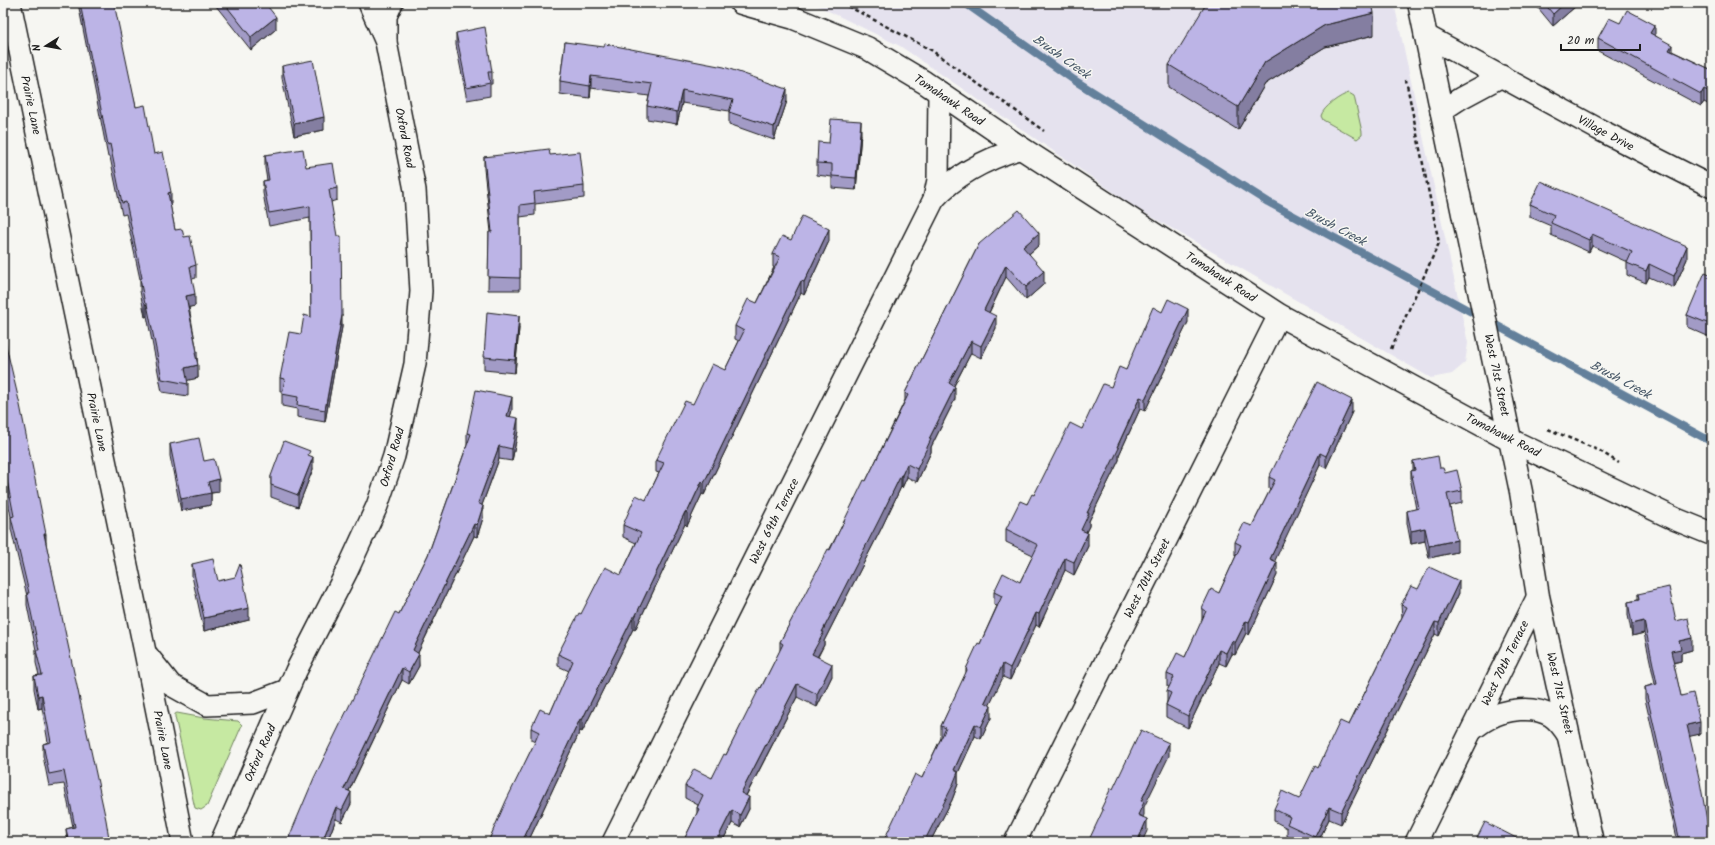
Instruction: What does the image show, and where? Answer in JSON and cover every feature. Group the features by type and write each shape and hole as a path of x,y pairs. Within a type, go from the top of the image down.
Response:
{"street":[{"name":"Prairie Lane","path":"10,3 183,842"},
{"name":"Oxford Road","path":"369,3 386,42"},
{"name":"Oxford Road","path":"221,842 287,690 347,571 377,506 394,456 415,364 421,291 415,190 386,42 386,16 392,3"},
{"name":"Tomahawk Road","path":"741,3 794,18 867,48 939,92 1021,148 1279,315 1510,440 1675,519 1712,534"},
{"name":"West 71st Street","path":"1419,3 1521,492 1538,596 1592,842"},
{"name":"Village Drive","path":"1425,35 1605,132 1712,187"},
{"path":"1442,111 1461,98 1502,76"},
{"name":"West 69th Terrace","path":"934,199 938,180 939,92"},
{"name":"West 69th Terrace","path":"613,842 934,199 941,190 968,170 1003,153 1021,148"},
{"name":"West 70th Street","path":"1015,842 1279,315"},
{"name":"West 70th Terrace","path":"1416,842 1538,596"},
{"path":"145,652 171,684 207,705 253,703 287,690"},
{"name":"West 70th Terrace","path":"1472,730 1488,718 1506,712 1535,710 1552,716 1564,728 1569,737"}],"path":[{"path":"842,3 931,50 1048,134"},
{"path":"1396,352 1390,349 1404,322 1439,243 1406,80"}],"shaded area":[{"path":"812,3 1394,3 1468,343 1465,363 1452,374 1431,378 1138,209 900,46"}],"green space":[{"path":"1349,93 1354,96 1362,132 1362,135 1357,139 1323,120 1321,116 1325,109 1333,102"},
{"path":"177,713 204,718 238,721 242,725 207,806 201,810 195,808 194,804 175,717 175,714"}],"building":[{"path":"80,3 114,3 136,107 145,105 154,154 163,152 171,192 168,193 175,230 182,229 184,237 190,236 196,265 190,267 195,294 186,296 197,352 195,353 198,365 185,368 188,384 162,379 147,304 145,304 140,279 142,278 126,202 122,203 110,144 108,145"},
{"path":"224,3 265,3 276,17 251,37"},
{"path":"1207,3 1372,3 1374,13 1325,25 1265,62 1238,107 1169,65"},
{"path":"1544,3 1565,3 1553,14"},
{"path":"1627,10 1655,25 1650,33 1672,45 1669,50 1710,69 1712,66 1712,93 1704,89 1701,94 1598,38 1609,18 1620,23"},
{"path":"485,27 492,72 488,72 490,83 467,88 456,33"},
{"path":"565,42 604,47 605,44 724,67 787,89 774,127 729,112 733,100 682,90 677,112 647,106 652,84 591,76 590,86 560,81"},
{"path":"313,60 324,117 294,124 282,66"},
{"path":"831,119 861,121 856,178 832,176 832,164 817,163 818,142 829,143"},
{"path":"303,149 306,167 333,163 337,188 329,190 337,236 341,236 342,315 325,410 297,405 298,397 282,394 285,379 280,378 289,332 301,334 304,315 311,317 310,206 269,213 263,181 269,180 265,155"},
{"path":"549,149 550,155 580,152 584,186 534,192 535,203 520,205 520,278 488,277 489,232 492,232 484,157"},
{"path":"1541,181 1687,246 1674,276 1649,264 1646,271 1627,263 1632,252 1592,234 1589,240 1551,223 1554,215 1530,204"},
{"path":"1019,210 1039,233 1023,247 1044,271 1026,287 1006,265 984,310 996,316 981,346 971,341 949,383 955,387 929,439 931,439 917,469 907,464 812,654 832,664 817,694 797,684 741,793 749,797 740,815 732,810 716,842 683,842 699,809 697,808 703,795 685,786 694,769 712,778 724,754 726,755 783,644 780,642 828,549 830,550 864,480 866,481 908,395 905,393 979,244"},
{"path":"802,216 829,229 804,282 801,281 704,483 702,481 687,513 685,512 635,617 633,617 582,720 580,719 522,842 488,842 539,732 531,728 540,709 550,714 573,661 558,654 579,613 581,614 605,567 621,575 641,533 623,525 636,495 646,500 664,463 656,460 685,401 693,404 712,364 725,370 744,331 735,326 748,299 757,303 780,257 773,254 782,236 791,240"},
{"path":"1705,272 1712,275 1712,325 1687,315"},
{"path":"1168,299 1188,309 1145,399 1140,397 1117,447 1119,448 1087,513 1089,513 1081,530 1088,533 1074,562 1065,558 1039,614 1036,613 1010,668 1003,664 985,702 991,706 981,727 975,724 954,770 958,772 952,787 924,842 878,842 880,838 884,840 915,774 922,778 946,728 941,726 978,643 980,644 1002,596 994,592 1003,573 1020,582 1038,545 1006,529 1020,501 1027,504 1032,494 1034,495 1070,423 1082,429 1103,384 1111,387 1119,367 1126,370 1153,307 1162,312"},
{"path":"487,312 519,316 515,360 484,357"},
{"path":"3,333 20,405 46,534 44,534 106,820 109,838 105,839 105,842 69,842 66,829 75,827 64,771 49,774 43,744 51,742 42,695 38,696 34,676 42,675 36,650 39,650 27,593 29,593 11,517 14,516 3,465"},
{"path":"1317,382 1352,400 1326,456 1320,453 1270,559 1277,562 1249,622 1246,621 1235,643 1232,641 1226,653 1219,650 1188,716 1166,705 1171,693 1167,691 1174,677 1167,674 1177,653 1185,657 1206,611 1202,608 1211,589 1219,593 1241,545 1235,542 1244,523 1252,526 1275,480 1269,477"},
{"path":"476,390 512,397 507,416 518,418 512,449 499,446 478,503 483,506 477,525 474,524 413,650 419,654 409,672 402,668 344,789 351,792 342,810 336,807 322,842 287,842 314,778 395,612 399,614 428,555 471,434 467,433"},
{"path":"199,438 204,461 214,459 219,479 208,482 211,493 181,499 170,444"},
{"path":"284,441 310,451 308,455 313,457 298,495 271,485 271,476"},
{"path":"1438,456 1440,468 1443,468 1445,473 1457,470 1462,491 1447,494 1457,540 1429,546 1425,528 1411,531 1407,511 1419,508 1411,471 1415,470 1413,461"},
{"path":"213,559 218,581 235,577 240,564 249,608 204,618 192,564"},
{"path":"1429,567 1459,581 1439,623 1435,622 1341,812 1329,807 1315,837 1287,824 1290,817 1274,809 1282,791 1299,799 1315,766 1318,768 1340,721 1349,725 1407,607 1401,605 1411,586 1418,589"},
{"path":"1669,587 1676,621 1688,618 1692,638 1679,641 1681,649 1671,651 1681,696 1693,693 1700,722 1687,725 1700,782 1711,842 1678,842 1677,838 1679,837 1645,687 1657,684 1644,621 1632,624 1628,602 1639,600 1638,594"},
{"path":"1141,730 1169,743 1141,801 1144,802 1138,815 1147,819 1138,840 1140,841 1088,842 1103,810 1101,809 1111,788 1113,789"},
{"path":"1485,822 1524,842 1475,842"}],"waterway":[{"name":"Brush Creek","path":"965,3 1074,80 1268,202 1712,442"}]}
